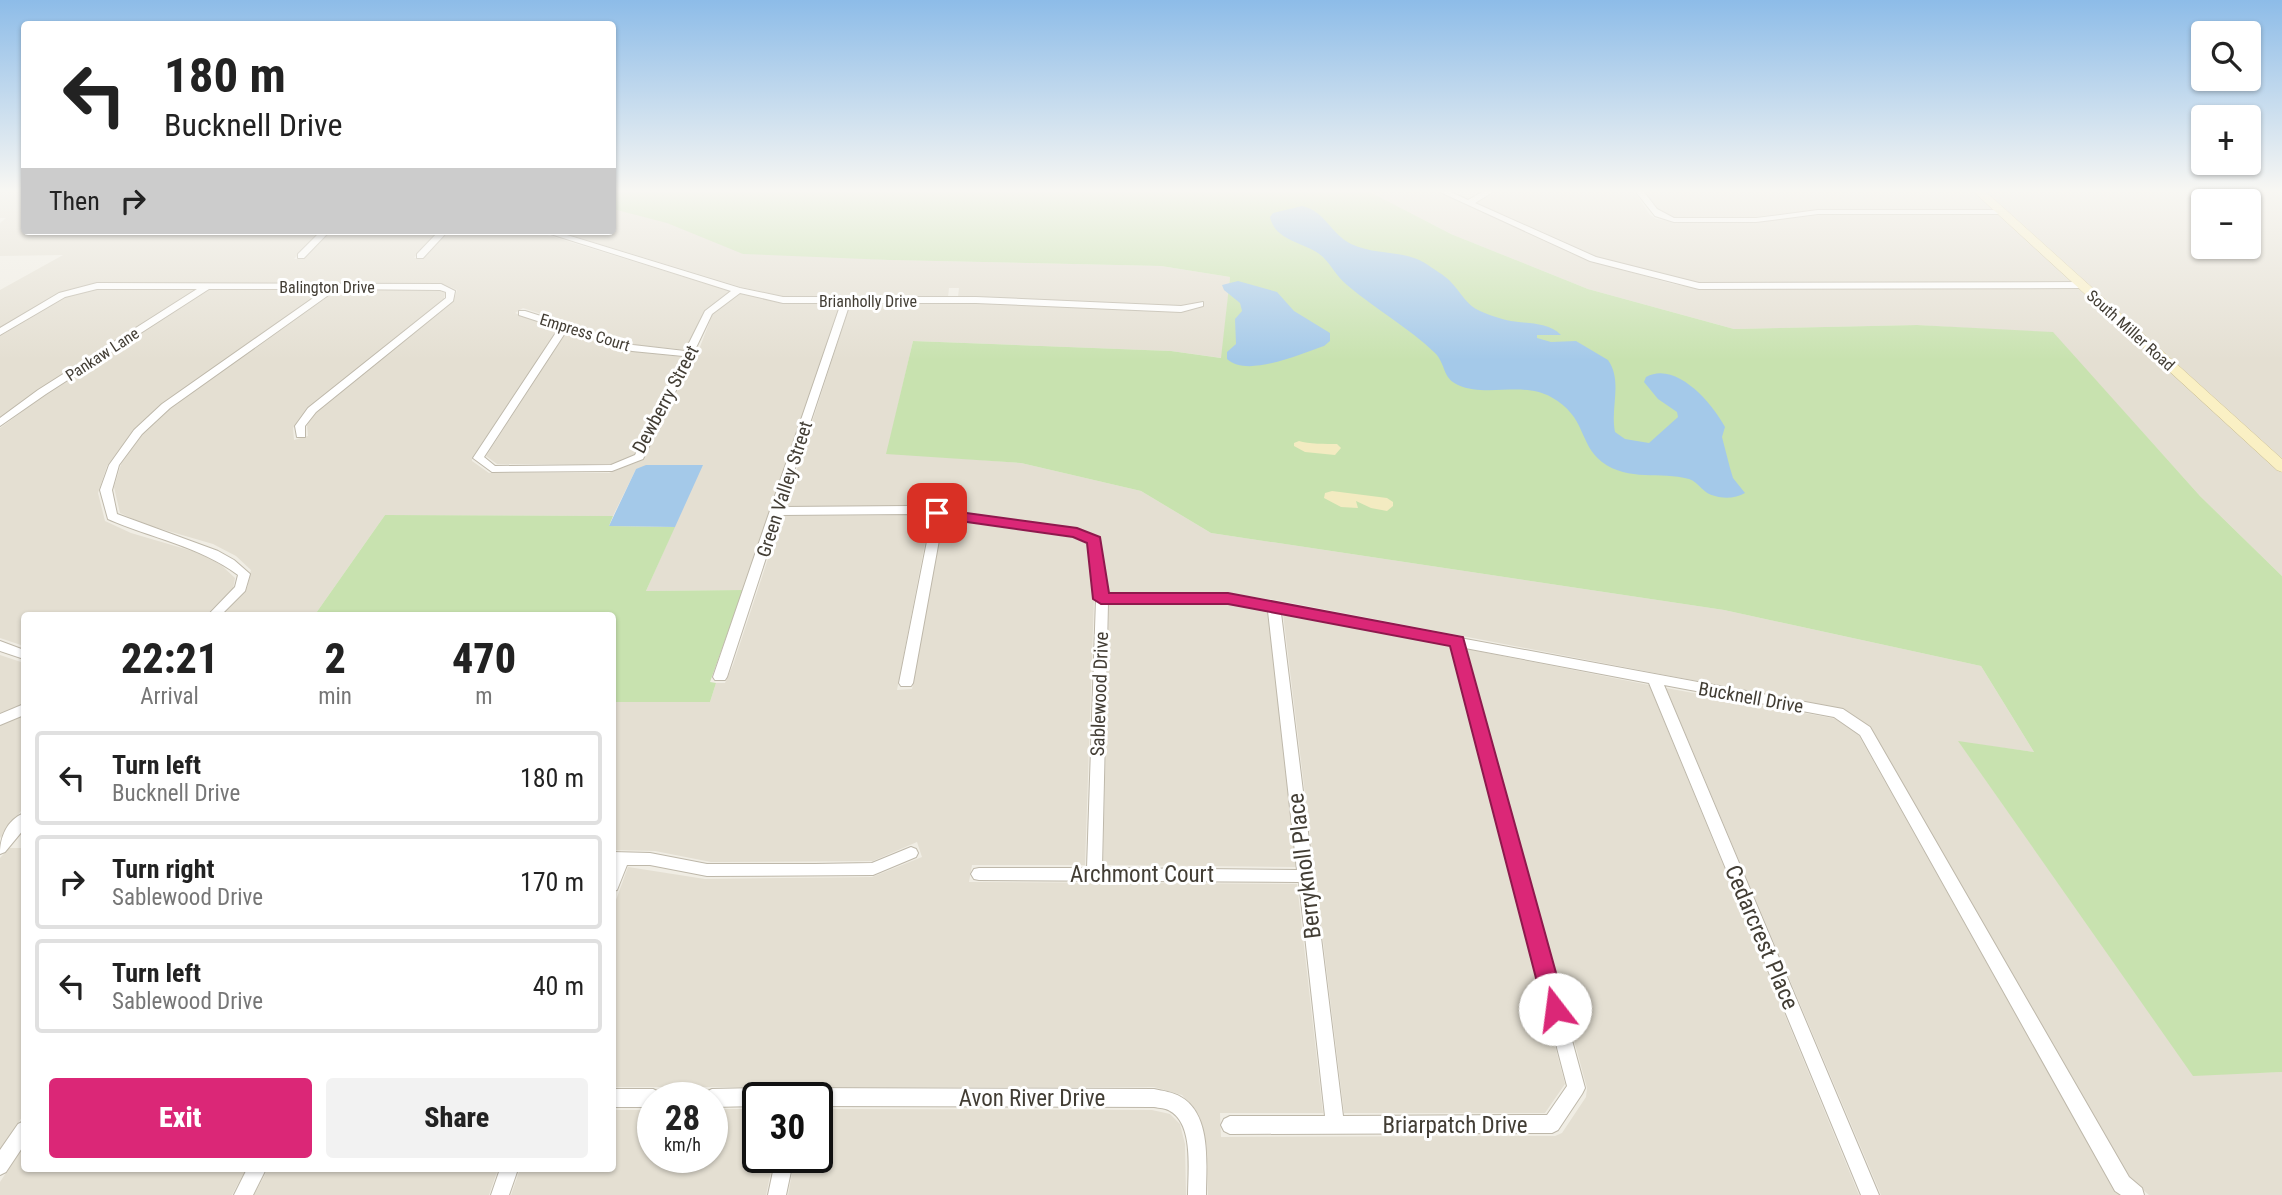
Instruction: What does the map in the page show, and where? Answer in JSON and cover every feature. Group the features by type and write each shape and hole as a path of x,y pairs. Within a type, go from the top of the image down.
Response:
{"street":[{"path":"301,256 309,248"},
{"path":"420,256 428,248"},
{"name":"Brianholly Drive","path":"600,248 738,290 783,300 846,301 953,296 1181,309 1200,304"},
{"path":"1569,248 1594,259 1699,286 2082,285"},
{"name":"South Miller Road","path":"2041,248 2282,467"},
{"name":"Balington Drive","path":"0,332 75,290 97,286 440,287 451,291 450,299 312,410 300,426 301,435"},
{"path":"217,612 240,588 244,574 229,561 206,548 137,529 112,516 106,490 114,465 138,432 166,406 335,286"},
{"name":"Pankaw Lane","path":"0,423 42,392 206,287"},
{"name":"Dewberry Street","path":"565,326 478,458 492,468 612,468 639,457 691,354 708,313 738,290"},
{"name":"Green Valley Street","path":"720,677 846,301"},
{"name":"Empress Court","path":"522,313 632,348 691,354"},
{"name":"Sablewood Drive","path":"777,511 911,510 1077,533 1094,541 1101,599 1094,874"},
{"path":"906,683 937,513"},
{"name":"Bucknell Drive","path":"1101,599 1228,599 1838,713 1865,732 2122,1184 2135,1195"},
{"name":"Berryknoll Place","path":"1275,607 1335,1125"},
{"name":"Briarpatch Drive","path":"1230,1125 1552,1124 1576,1088 1457,641"},
{"path":"0,646 21,654"},
{"name":"Cedarcrest Place","path":"1655,680 1870,1195"},
{"path":"0,720 21,710"},
{"path":"4,844 21,823"},
{"path":"4,844 21,840"},
{"path":"617,858 650,859 707,870 838,870 873,869 911,853"},
{"name":"Archmont Court","path":"979,874 1306,876"},
{"name":"Avon River Drive","path":"833,1097 1154,1098 1175,1103 1189,1118 1195,1143 1197,1195"},
{"path":"616,1098 637,1098"},
{"path":"0,1166 21,1134"},
{"path":"243,1195 255,1172"},
{"path":"499,1195 508,1172"},
{"path":"777,1195 782,1173"}],"shaded area":[{"path":"0,248 305,248 294,259 303,259 314,248 423,248 414,258 423,258 432,248 589,248 730,291 703,313 687,350 636,345 523,308 515,313 558,329 472,458 472,461 489,473 609,473 641,460 698,352 713,313 739,293 781,303 840,304 743,590 646,591 702,465 636,469 613,516 385,515 317,612 224,612 247,588 251,570 236,556 213,544 144,524 120,513 114,487 121,464 144,432 171,406 337,290 437,290 445,293 444,299 305,411 293,428 294,440 308,436 307,425 317,411 454,300 457,290 443,284 99,284 60,294 0,328 0,290 63,255 0,256"},
{"path":"612,248 791,248 829,256 889,260 1161,266 1230,277 1222,358 1171,351 913,341 887,453 1021,463 1141,491 1211,533 1724,610 1981,666 2034,752 1959,742 2193,1075 2282,1072 2282,1195 2149,1195 2131,1180 1873,732 1842,709 1281,601 1228,593 1108,593 1101,540 1078,528 913,506 785,506 850,304 975,303 1180,312 1179,306 958,297 959,288 949,288 948,297 785,297 741,287"},
{"path":"1485,248 1562,248 1591,261 1701,289 2079,288 2282,473 2282,576 2200,496 2053,333 1917,325 1734,329 1588,289"},
{"path":"1575,248 2035,248 2073,282 1698,283 1596,257"},
{"path":"2046,248 2191,248 2191,259 2261,259 2261,248 2282,248 2282,461"},
{"path":"94,289 196,290 38,391 0,419 0,335 66,296"},
{"path":"207,290 326,290 161,405 131,433 107,466 98,493 105,521 131,533 199,553 221,565 235,578 233,589 209,612 21,612 21,645 0,638 0,428 47,393"},
{"path":"567,331 628,351 683,357 634,455 612,464 497,464 486,456"},
{"path":"782,516 930,517 897,690 912,689 943,519 1074,538 1088,544 1094,599 1085,865 972,865 969,882 1297,884 1323,1113 1220,1113 1221,1137 1555,1136 1562,1133 1586,1097 1587,1088 1467,649 1649,685 1859,1195 1208,1195 1206,1143 1199,1115 1182,1095 1154,1087 833,1087 833,1082 742,1082 742,1087 728,1087 728,1082 637,1082 637,1087 616,1087 616,900 628,867 705,879 872,877 922,857 917,842 873,861 711,862 655,851 616,850 616,702 710,702 716,683 725,683"},
{"path":"1228,604 1268,611 1296,867 1103,865 1109,605"},
{"path":"1283,614 1451,646 1565,1084 1545,1113 1344,1113"},
{"path":"0,655 21,662 21,705 0,715"},
{"path":"1666,688 1837,719 1858,734 2111,1184 2122,1195 1881,1195"},
{"path":"21,716 21,811 0,838 0,725"},
{"path":"9,848 21,848 21,1118 0,1150 0,858"},
{"path":"728,1109 742,1109 742,1173 771,1173 766,1195 511,1195 519,1172 616,1172 616,1110 637,1110 637,1173 728,1173"},
{"path":"833,1109 1152,1110 1170,1114 1180,1124 1185,1144 1186,1195 788,1195 792,1173 833,1173"},
{"path":"21,1150 21,1172 244,1172 232,1195 0,1195 0,1182"},
{"path":"266,1172 497,1172 489,1195 254,1195"}],"green space":[{"path":"728,248 1485,248 1588,289 1734,329 1917,325 2053,332 2200,496 2282,576 2282,1072 2193,1076 1958,741 2034,752 1981,666 1724,610 1211,533 1141,491 1021,463 886,454 913,341 1171,351 1221,358 1230,277 1161,266 743,254"},
{"path":"385,515 613,516 609,526 675,527 646,591 743,590 710,682 716,683 710,702 616,702 616,612 317,612"}],"sand":[{"path":"1299,441 1337,444 1341,448 1335,455 1305,452 1294,446 1294,443"},
{"path":"1332,491 1387,498 1393,502 1393,506 1387,511 1356,501 1358,508 1341,507 1324,498 1325,493"}],"water":[{"path":"1307,248 1360,248 1419,260 1448,279 1467,302 1480,311 1507,320 1550,328 1561,335 1537,335 1537,338 1551,342 1576,341 1608,360 1615,377 1615,432 1625,439 1649,443 1678,417 1677,412 1658,399 1644,382 1646,377 1658,373 1681,379 1703,397 1725,427 1722,437 1733,478 1745,493 1734,497 1719,497 1707,493 1689,479 1634,474 1612,468 1594,455 1577,421 1563,405 1551,397 1528,390 1481,390 1458,385 1449,379 1435,353 1347,285 1316,252"},
{"path":"1238,281 1277,292 1294,311 1330,333 1330,341 1324,346 1274,363 1247,366 1227,359 1227,352 1236,344 1235,319 1242,311 1240,303 1224,290 1222,285"},
{"path":"646,465 703,465 675,527 609,526 636,469"}],"route":[{"path":"937,513 1077,533 1094,541 1101,599 1228,599 1457,641 1555,1009"}]}
